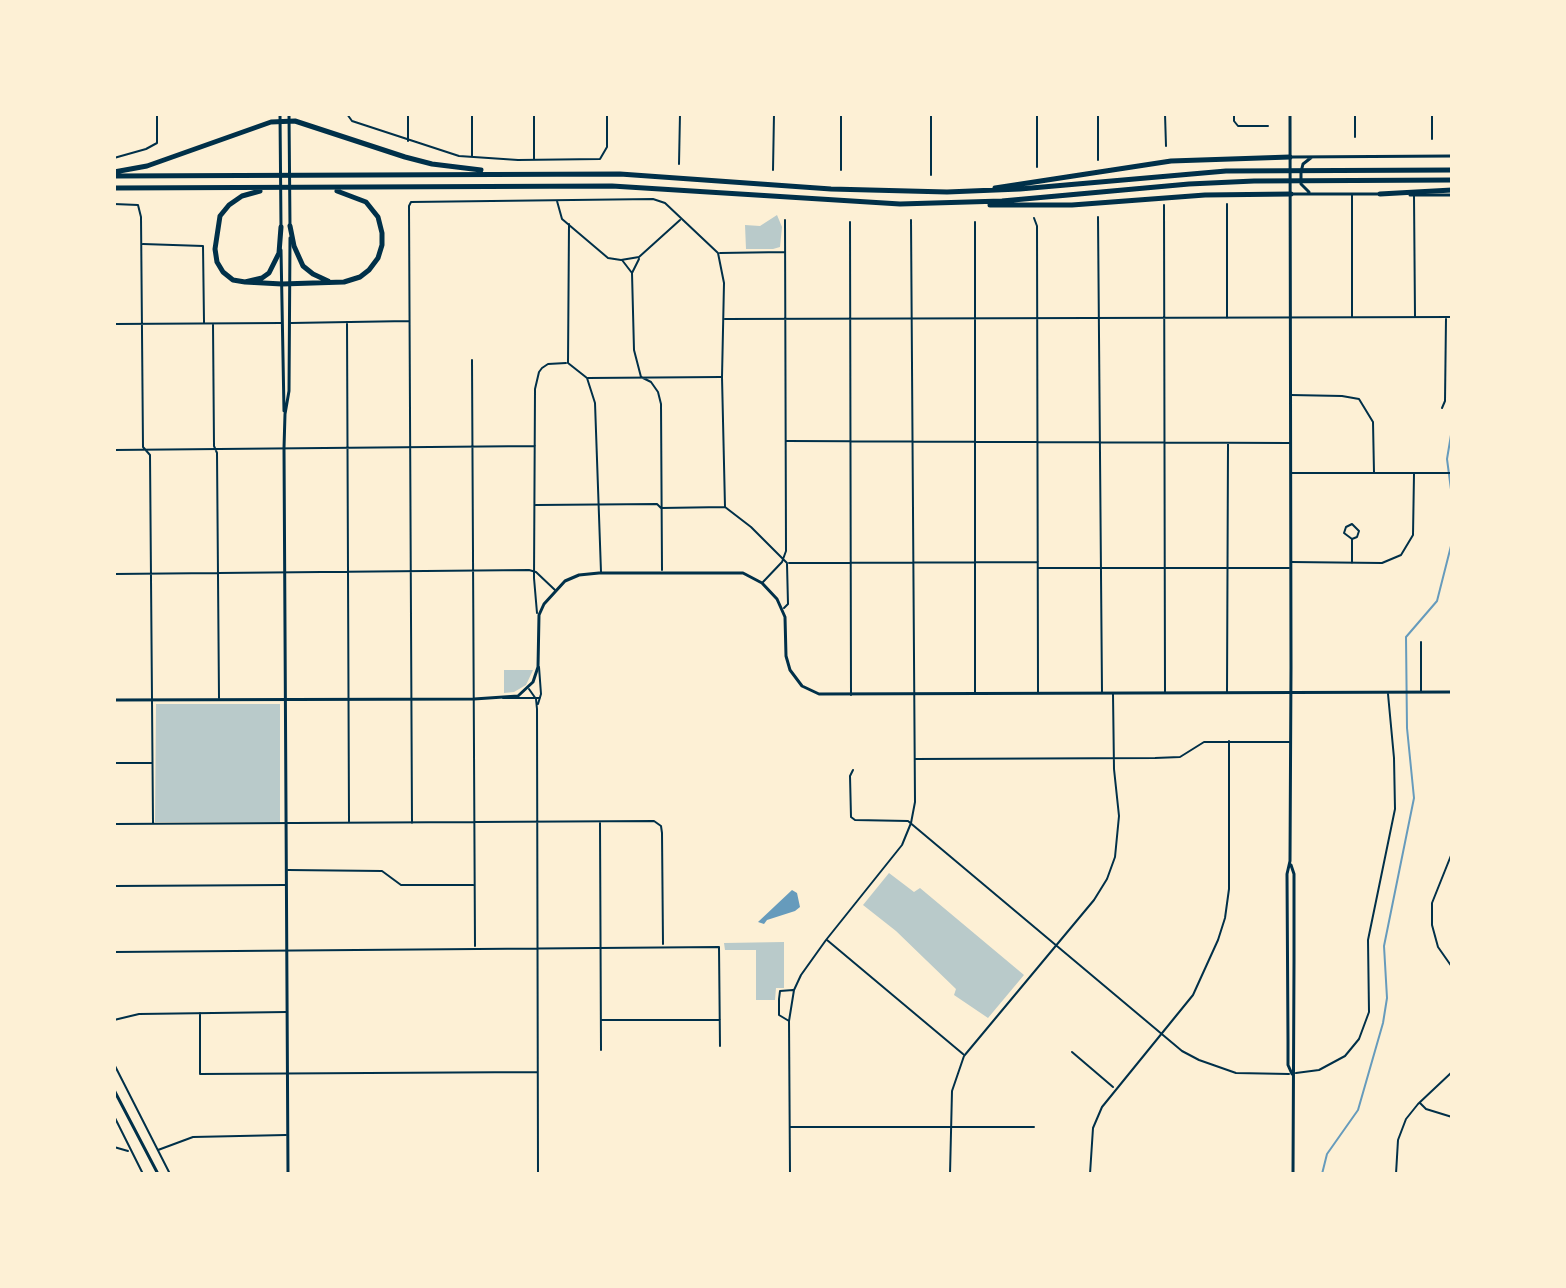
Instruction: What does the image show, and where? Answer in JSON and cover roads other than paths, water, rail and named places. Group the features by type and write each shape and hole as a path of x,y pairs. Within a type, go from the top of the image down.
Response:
{"highway":[{"path":"262,125 273,114"},
{"path":"296,114 307,124"},
{"path":"114,174 147,166 262,125 289,122 307,124 432,164 506,173"},
{"path":"979,191 1155,163 1216,157 1290,160"},
{"path":"114,174 620,174 865,191 979,191 1226,171 1452,170"},
{"path":"973,203 1241,181 1452,180"},
{"path":"114,188 612,186 864,203 1035,206 1205,195 1291,194"},
{"path":"266,189 242,196 220,216 215,231 215,249 223,272 233,280 282,284 337,282 360,277 374,264 381,251 382,233 378,217 366,202 353,195 328,189"},
{"path":"1380,194 1452,192"},
{"path":"290,226 303,266 319,278 337,282"},
{"path":"245,282 262,278 274,266 279,253 281,227"}],"main road":[{"path":"280,114 282,397 285,414"},
{"path":"288,1174 284,448 289,391 289,114"},
{"path":"1290,114 1291,742 1290,861 1287,874 1288,1065 1292,1074 1293,1174"},
{"path":"1290,160 1313,157 1452,156"},
{"path":"1313,157 1303,164 1300,180 1303,187 1313,194"},
{"path":"1291,194 1414,195 1452,192"},
{"path":"114,700 474,699 518,696 533,682 538,660 539,615 555,590 579,575 601,573 743,573 762,583 777,599 785,617 787,663 794,677 812,692 851,695 1452,692"},
{"path":"114,1090 158,1174"}],"street":[{"path":"114,158 157,143 157,114"},
{"path":"408,114 408,141"},
{"path":"472,114 472,157"},
{"path":"534,114 534,160"},
{"path":"347,115 352,121 408,141 472,157 588,160 600,159 605,154 607,114"},
{"path":"679,164 680,114"},
{"path":"773,170 774,114"},
{"path":"841,114 841,170"},
{"path":"931,114 931,175"},
{"path":"1037,114 1037,167"},
{"path":"1098,114 1098,160"},
{"path":"1165,114 1166,146"},
{"path":"1234,114 1235,125 1268,126"},
{"path":"1355,114 1355,137"},
{"path":"1432,114 1432,139"},
{"path":"1352,194 1352,318"},
{"path":"1414,195 1415,317"},
{"path":"412,823 411,202 647,199 665,203 718,253 724,283 722,377 725,507"},
{"path":"557,200 562,219 608,258 622,260 639,257"},
{"path":"114,204 138,205 141,244 143,447 150,455 153,824"},
{"path":"1227,204 1227,318"},
{"path":"1164,205 1165,692"},
{"path":"1098,217 1102,693"},
{"path":"1034,218 1037,226 1038,318 1038,694"},
{"path":"662,573 661,404 651,382 641,377 634,350 632,273 639,257 680,220"},
{"path":"762,583 786,551 785,220"},
{"path":"790,1174 789,1021 794,990 826,940 902,845 915,802 911,220"},
{"path":"850,222 851,695"},
{"path":"975,222 975,694"},
{"path":"568,363 569,224"},
{"path":"141,244 203,246 204,324"},
{"path":"718,253 785,252"},
{"path":"622,260 632,273"},
{"path":"1442,408 1445,401 1446,317"},
{"path":"724,319 1452,317"},
{"path":"290,323 409,321"},
{"path":"347,322 349,823"},
{"path":"114,324 281,323"},
{"path":"213,324 219,700"},
{"path":"472,360 475,947"},
{"path":"539,615 535,611 535,389 539,372 548,364 568,363 587,378 595,403 601,573"},
{"path":"587,378 722,377"},
{"path":"1445,379 1452,379"},
{"path":"1290,395 1359,399 1373,422 1374,473"},
{"path":"787,441 1290,443"},
{"path":"1227,693 1228,443"},
{"path":"114,450 535,446"},
{"path":"1290,473 1452,473"},
{"path":"1038,568 1227,568 1389,561 1401,555 1408,546 1413,530 1414,474"},
{"path":"535,505 725,507 751,527 787,563 788,604 782,610"},
{"path":"1352,539 1352,563"},
{"path":"787,563 1038,562"},
{"path":"114,574 536,572 555,590"},
{"path":"1421,642 1421,692"},
{"path":"538,660 538,1174"},
{"path":"529,689 538,698"},
{"path":"853,770 850,776 851,817 855,820 911,823 1190,1056 1247,1074 1292,1074 1319,1070 1345,1056 1359,1039 1369,1012 1368,940 1395,809 1388,692"},
{"path":"950,1174 952,1091 964,1056 1094,900 1107,879 1115,857 1119,816 1113,693"},
{"path":"502,698 538,698"},
{"path":"1090,1174 1093,1128 1102,1107 1162,1035 1198,985 1225,918 1231,833 1229,741"},
{"path":"915,759 1180,757 1204,742 1291,742"},
{"path":"114,763 152,763"},
{"path":"114,824 654,821 661,826 662,833 663,946"},
{"path":"600,822 601,1050"},
{"path":"1452,853 1432,903 1432,925 1438,947 1452,967"},
{"path":"287,870 382,871 401,885 475,885"},
{"path":"114,886 287,885"},
{"path":"826,940 964,1056"},
{"path":"114,952 287,948 719,947 720,1046"},
{"path":"789,1021 779,1015 780,991 794,990"},
{"path":"114,1020 139,1014 287,1012"},
{"path":"200,1013 200,1074 538,1072"},
{"path":"601,1020 720,1020"},
{"path":"1072,1052 1115,1089"},
{"path":"114,1064 170,1174"},
{"path":"1396,1174 1401,1130 1419,1102 1452,1072"},
{"path":"1419,1102 1426,1109 1452,1117"},
{"path":"114,1116 143,1174"},
{"path":"790,1127 1034,1127"},
{"path":"158,1150 193,1137 288,1135"},
{"path":"114,1147 131,1151"}],"water":[{"path":"792,890 797,893 800,907 764,924 758,922"}],"waterway":[{"path":"1452,429 1447,459 1452,497"},
{"path":"1322,1174 1327,1154 1358,1110 1383,1023 1387,998 1384,946 1414,798 1407,728 1406,637 1437,601 1452,542"}]}
